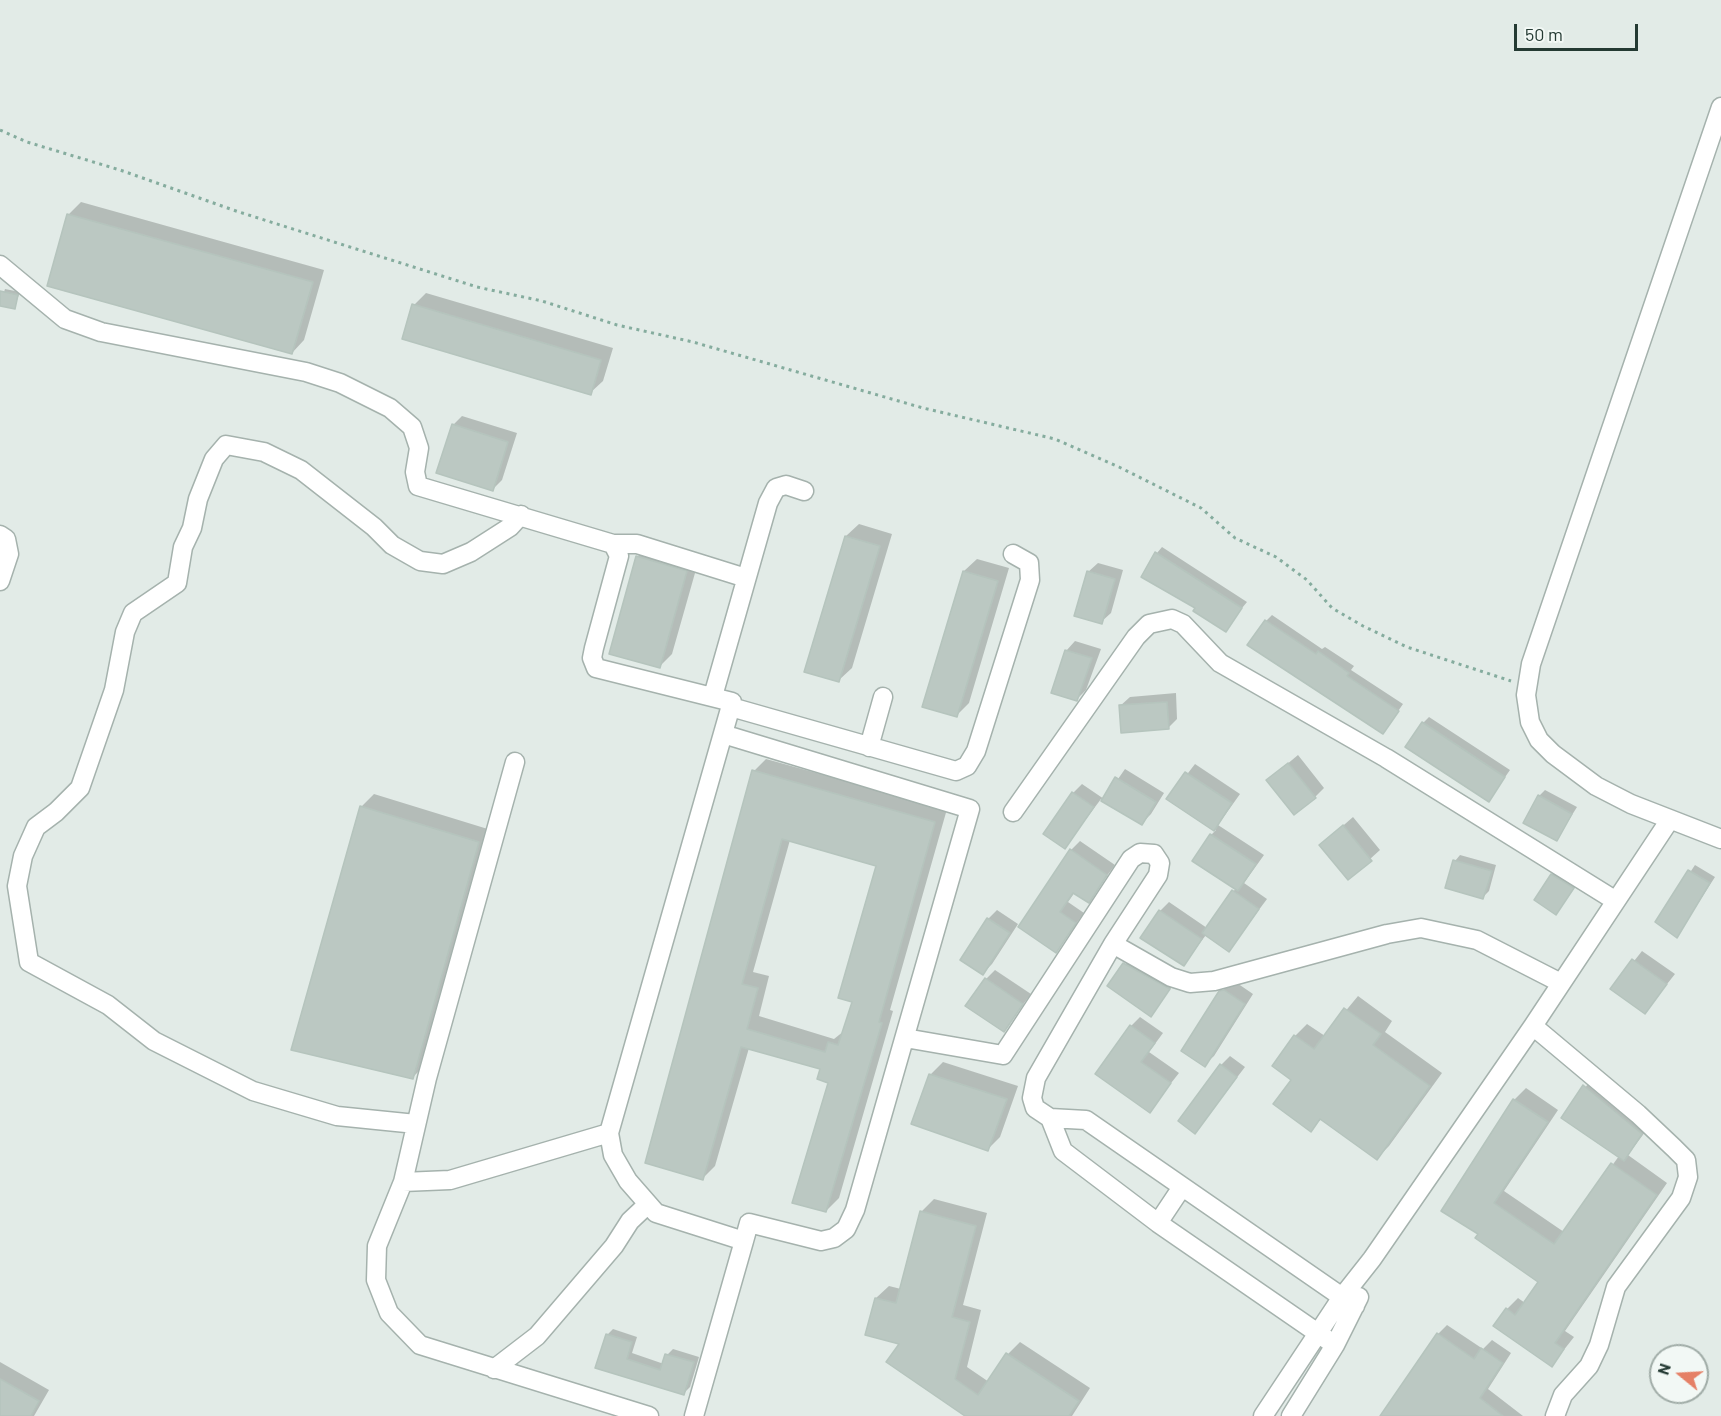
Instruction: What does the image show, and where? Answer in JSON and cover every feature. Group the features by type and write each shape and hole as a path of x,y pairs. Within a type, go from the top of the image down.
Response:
{"street":[{"path":"1721,107 1531,664 1526,694 1530,722 1539,740 1553,754 1596,786 1669,821 1721,839"},
{"path":"0,265 65,319 101,332 306,372 340,383 390,408 412,427 419,448 416,472 418,486 613,544 637,544 746,578"},
{"path":"416,1124 337,1116 253,1091 154,1041 108,1005 29,962 21,928 17,886 23,856 36,827 56,812 80,788 108,711 122,657 125,632 134,614 177,583 183,547 192,528 198,499 214,459 226,445 264,452 301,471 374,527 392,545 420,561 442,564 471,552 510,526 521,515"},
{"path":"713,696 768,503 776,488 786,485 804,491"},
{"path":"0,535 6,539 9,554 0,581"},
{"path":"613,544 619,556 592,658 597,668 732,702 609,1133 613,1155 628,1181 656,1213 744,1241"},
{"path":"730,707 956,771 967,766 976,751 1030,580 1029,563 1013,554"},
{"path":"1013,812 1136,637 1149,624 1173,619 1183,624 1220,663 1386,758 1616,901"},
{"path":"869,747 883,698"},
{"path":"694,1416 749,1223 821,1241 834,1238 846,1229 855,1210 970,809 723,734"},
{"path":"515,762 416,1124 403,1182 377,1246 376,1280 388,1313 420,1345 650,1416"},
{"path":"1292,1416 1335,1345 1349,1302 1372,1258 1533,1026 1669,821"},
{"path":"905,1038 1003,1055 1131,859 1140,853 1154,854 1160,863 1158,875 1113,944 1036,1078 1032,1098 1035,1108 1050,1118 1086,1120 1349,1302"},
{"path":"1113,944 1171,977 1190,983 1214,981 1387,934 1421,928 1477,940 1561,983"},
{"path":"1533,1026 1638,1114 1674,1148 1686,1160 1688,1178 1681,1198 1616,1287 1599,1345 1589,1366 1563,1395 1555,1416"},
{"path":"1050,1118 1063,1151 1158,1223 1335,1345"},
{"path":"403,1182 450,1180 609,1133"},
{"path":"1158,1223 1182,1187"},
{"path":"494,1369 537,1336 614,1246 630,1221 648,1204"},
{"path":"1263,1416 1319,1333 1349,1302"}],"path":[{"path":"0,130 27,142 120,170 239,212 477,287 542,301 617,325 693,342 923,408 1055,439 1201,508 1235,538 1276,557 1307,580 1332,608 1364,626 1407,647 1527,686"}],"building":[{"path":"67,214 313,282 292,354 47,286"},
{"path":"0,291 18,295 15,309 0,306"},
{"path":"412,304 601,360 591,395 402,339"},
{"path":"452,424 508,442 493,491 436,473"},
{"path":"845,536 880,546 839,682 804,672"},
{"path":"1155,552 1242,608 1226,632 1193,611 1195,608 1141,577"},
{"path":"636,556 687,571 660,668 609,654"},
{"path":"963,571 998,581 957,717 922,707"},
{"path":"1087,571 1115,579 1102,624 1074,616"},
{"path":"1265,620 1316,654 1318,651 1349,673 1347,676 1399,711 1383,734 1247,645"},
{"path":"1065,650 1092,658 1077,701 1051,693"},
{"path":"1167,702 1169,729 1121,733 1119,705"},
{"path":"1422,722 1505,777 1489,802 1405,747"},
{"path":"1288,763 1316,798 1294,815 1266,780"},
{"path":"752,770 935,822 879,1022 882,1023 826,1212 792,1203 828,1083 817,1079 820,1069 741,1047 703,1180 645,1163","holes":["782,839 876,866 838,998 852,1002 838,1045 828,1042 825,1052 747,1029 758,988 742,984"]},
{"path":"1185,772 1232,803 1214,831 1166,799"},
{"path":"1115,777 1156,802 1142,825 1101,801"},
{"path":"1072,792 1094,807 1065,849 1043,834"},
{"path":"1538,795 1572,814 1557,841 1523,823"},
{"path":"360,806 479,842 413,1079 291,1050"},
{"path":"1343,825 1372,861 1348,880 1319,845"},
{"path":"1210,834 1256,864 1238,891 1192,861"},
{"path":"1070,849 1107,875 1089,903 1073,893 1060,912 1076,923 1056,953 1018,927"},
{"path":"1453,860 1492,871 1483,899 1445,888"},
{"path":"1688,870 1710,883 1677,938 1655,922"},
{"path":"1551,874 1574,888 1556,915 1534,900"},
{"path":"1232,890 1259,909 1229,952 1202,933"},
{"path":"1159,910 1202,939 1184,966 1140,938"},
{"path":"987,918 1010,933 983,975 960,960"},
{"path":"1632,959 1667,984 1645,1014 1610,989"},
{"path":"1123,963 1170,989 1151,1017 1107,986"},
{"path":"985,978 1023,1004 1004,1032 965,1006"},
{"path":"1224,990 1245,1004 1205,1067 1181,1051 1219,991"},
{"path":"1344,1008 1381,1034 1373,1045 1430,1086 1377,1160 1320,1119 1311,1132 1273,1104 1291,1080 1272,1066 1294,1035 1314,1049"},
{"path":"1130,1025 1155,1043 1141,1062 1171,1083 1150,1113 1095,1074"},
{"path":"1220,1064 1237,1077 1195,1134 1178,1121"},
{"path":"929,1074 1007,1099 988,1151 911,1124"},
{"path":"1583,1085 1642,1134 1624,1161 1561,1118"},
{"path":"1513,1099 1548,1122 1494,1203 1554,1244 1611,1163 1657,1195 1555,1343 1564,1349 1552,1367 1493,1326 1506,1308 1515,1315 1538,1282 1475,1238 1478,1234 1441,1211"},
{"path":"920,1211 976,1226 952,1317 970,1322 955,1379 978,1395 1006,1353 1079,1401 1069,1416 965,1416 886,1362 899,1344 865,1335 875,1298 896,1303"},
{"path":"1437,1333 1474,1359 1481,1348 1503,1363 1480,1398 1503,1416 1380,1416"},
{"path":"606,1334 632,1342 627,1359 660,1370 665,1354 694,1362 684,1395 595,1368"},
{"path":"0,1379 39,1401 31,1416 0,1416"}]}
